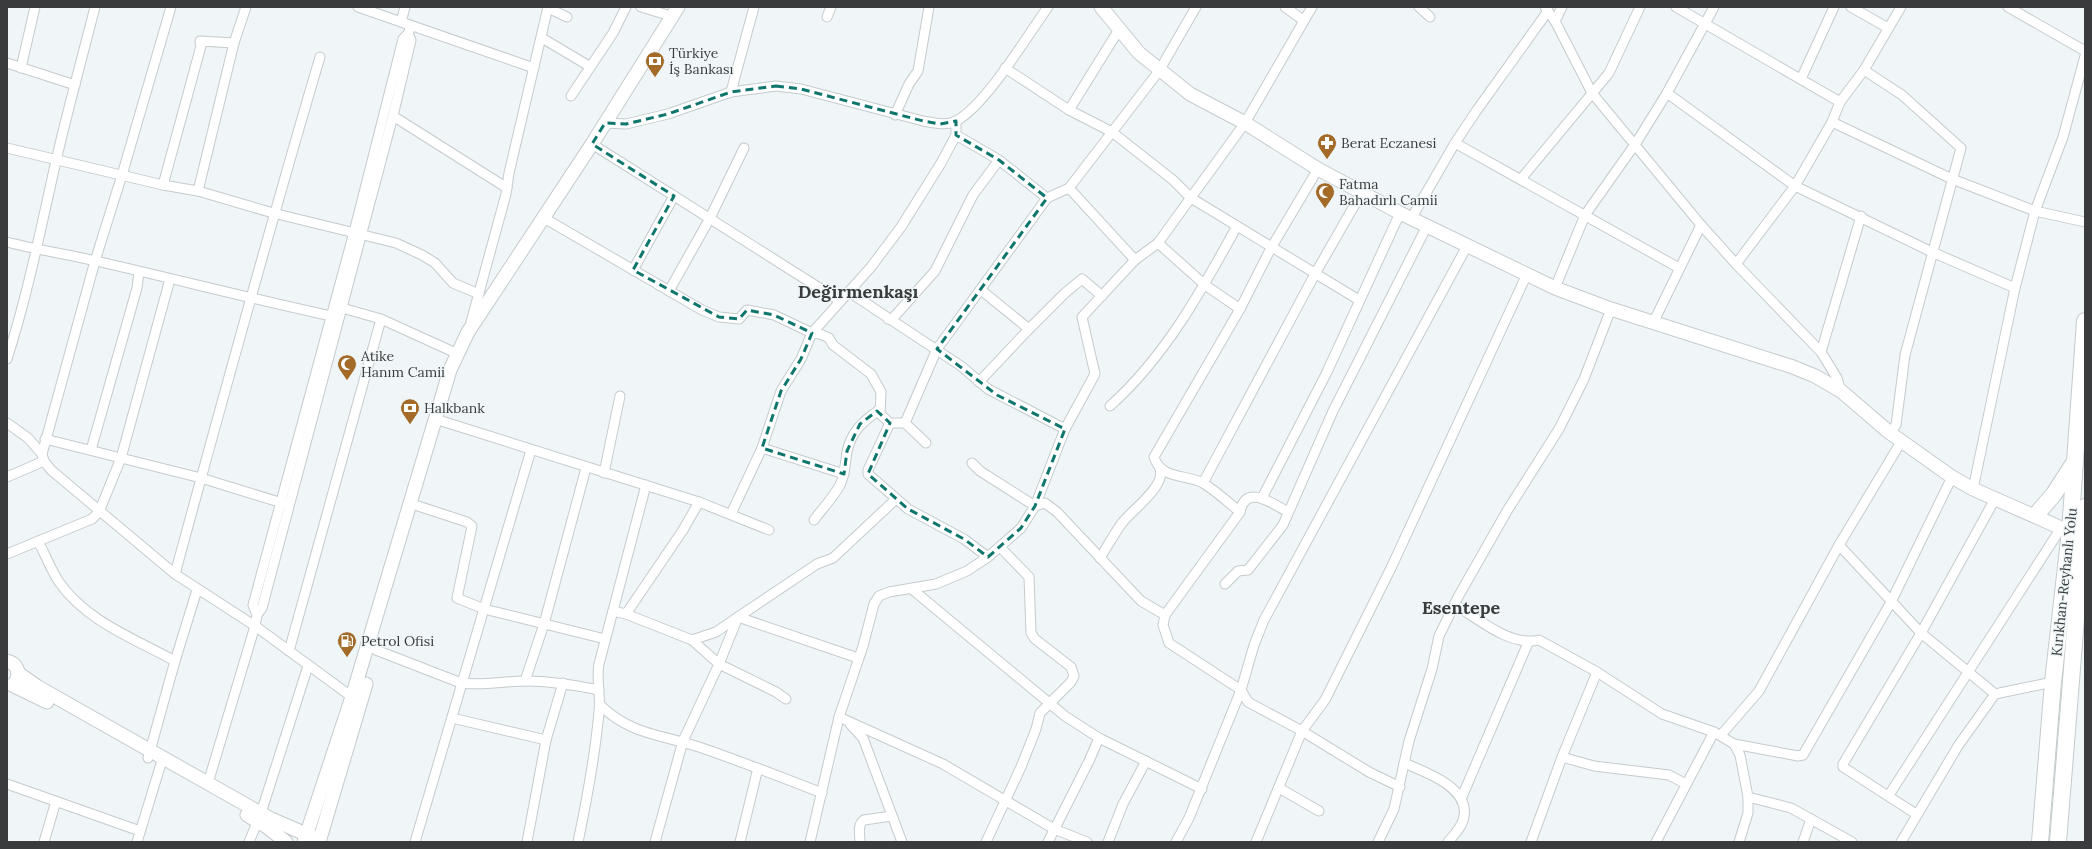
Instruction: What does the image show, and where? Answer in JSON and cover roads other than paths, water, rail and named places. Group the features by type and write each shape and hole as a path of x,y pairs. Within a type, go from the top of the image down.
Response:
{"highway":[{"name":"Kırıkhan-Reyhanlı Yolu","path":"2058,842 2080,641 2075,534 2075,462 2085,321"},
{"path":"2036,515 2054,494 2075,462"},
{"name":"Kırıkhan-Reyhanlı Yolu","path":"2040,842 2053,682 2075,534 2085,507"}],"main road":[{"path":"1101,7 1120,28 1139,53 1159,71 1190,94 1245,123 1318,169 1406,216 1555,288 1611,309 1654,321 1793,367 1815,376 1841,391 1901,442 1952,477 1973,489 2036,515 2075,534"},
{"path":"9,687 34,695 149,754 259,817 306,838 320,842 418,506 450,370 468,332 592,144 675,12"},
{"path":"306,838 468,332"},
{"path":"8,659 17,668 18,673 16,682 9,687"},
{"path":"18,673 38,687 149,754"},
{"path":"162,761 208,783 259,817 286,842"}],"street":[{"path":"21,68 35,7"},
{"path":"7,359 16,332 56,160 95,7"},
{"path":"43,458 45,439 95,261 122,175 170,7"},
{"path":"198,190 234,43 246,7"},
{"path":"358,7 401,22 409,30 534,68"},
{"path":"401,22 405,7"},
{"path":"571,96 613,33 626,7"},
{"path":"640,7 675,12"},
{"path":"731,92 754,7"},
{"path":"827,17 831,7"},
{"path":"895,115 909,84 918,71 929,7"},
{"path":"605,123 626,124 668,114 731,92 776,86 801,88 895,115 940,124 956,121 976,106 1048,7"},
{"path":"905,423 936,350 1047,198 1069,188 1159,71 1196,7"},
{"path":"1285,7 1303,20"},
{"path":"810,842 822,793 844,719 858,658 863,646 874,604 879,596 889,592 913,590 936,584 967,571 988,557 1021,528 1035,506 1065,429 1095,374 1082,317 1135,260 1158,243 1245,123 1303,20 1312,7"},
{"path":"1555,21 1562,7"},
{"path":"1521,179 1609,73 1640,7"},
{"path":"1676,7 1840,102"},
{"path":"1555,288 1585,215 1636,143 1667,93 1714,7"},
{"path":"1801,79 1834,7"},
{"path":"1851,7 1888,28"},
{"path":"1736,264 1795,186 1832,122 1840,102 1864,70 1901,7"},
{"path":"2008,7 2085,51"},
{"path":"468,332 507,188 509,172 548,8 567,17"},
{"path":"1421,8 1430,17"},
{"path":"1262,498 1327,372 1359,300 1406,216 1546,9 1555,21 1592,93 1636,143 1701,225 1736,264 1821,352 1837,378 1841,391"},
{"path":"1070,110 1120,28"},
{"path":"257,615 253,605 282,503 331,316 394,116 411,40 409,30"},
{"path":"208,783 257,615 262,608 342,308 403,39 409,30"},
{"path":"542,38 590,66"},
{"path":"163,185 201,46 200,41 234,43"},
{"path":"1973,489 2015,288 2035,211 2063,137 2085,56"},
{"path":"175,574 252,299 273,213 320,57"},
{"path":"7,63 75,86"},
{"path":"1005,68 1070,110 1112,132 1173,180 1191,198 1271,248 1359,300"},
{"path":"1864,70 1902,95 1961,148 1905,355 1896,425 1890,433"},
{"path":"1667,93 1795,186 1861,216 1932,252 2015,288"},
{"path":"394,116 507,188"},
{"path":"731,514 762,448 781,391 801,359 812,333 849,292 901,228 941,163 956,135 956,121"},
{"path":"1832,122 1952,178 2035,211 2085,222"},
{"path":"956,135 999,160 1047,198"},
{"path":"1455,143 1679,268"},
{"path":"592,144 840,301"},
{"path":"7,148 163,185 198,190 273,213 396,243 435,263 453,283 479,294"},
{"path":"669,290 710,218 744,148"},
{"path":"888,319 893,318 935,270 973,196 999,160"},
{"path":"1100,558 1122,523 1158,483 1162,474 1154,458 1155,452 1240,309 1271,248 1318,169"},
{"path":"1069,188 1135,260"},
{"path":"1203,483 1315,274 1362,192"},
{"path":"633,270 674,196"},
{"path":"1821,352 1861,216"},
{"path":"544,218 633,270 719,317 739,319 747,310 783,318 812,333 820,334 829,338 833,345 871,374 881,392 878,410 880,414 890,423 905,423 926,443"},
{"path":"1654,321 1701,225"},
{"path":"1110,406 1145,371 1205,285 1237,226"},
{"path":"1225,584 1238,571 1248,570 1283,525 1333,411 1427,226"},
{"path":"7,242 36,250 95,261 252,299 331,316 342,308"},
{"path":"1158,243 1205,285 1240,309"},
{"path":"1180,840 1241,690 1254,645 1264,620 1467,246"},
{"path":"91,450 137,288 139,272"},
{"path":"1267,842 1257,840 1302,731 1325,700 1391,568 1527,274"},
{"path":"7,554 92,520 100,512 121,458 170,279"},
{"path":"979,382 1065,293 1082,280 1102,296"},
{"path":"981,290 1029,329"},
{"path":"849,292 961,366 997,395 1065,429"},
{"path":"342,308 382,319 458,354"},
{"path":"1378,842 1394,809 1409,741 1432,669 1439,636 1507,511 1559,429 1584,379 1611,309"},
{"path":"288,652 382,319"},
{"path":"604,473 620,396"},
{"path":"814,520 839,486 844,474 847,451 852,436 860,424 878,410"},
{"path":"439,420 586,468 699,502 769,530"},
{"path":"7,423 28,438 51,470 175,574 197,590 255,626 288,652 352,698"},
{"path":"890,423 868,470 868,474 908,509 964,539 988,557"},
{"path":"45,439 201,478 282,503"},
{"path":"1656,842 1686,784 1718,733 1759,691 1839,545 1901,442"},
{"path":"762,448 844,474"},
{"path":"415,842 531,450"},
{"path":"7,476 43,458"},
{"path":"972,463 980,471 1035,506 1045,504 1057,512 1141,601 1165,615"},
{"path":"525,681 544,624 586,468"},
{"path":"1160,469 1176,476 1203,483 1240,512"},
{"path":"1455,605 1503,634 1528,643 1539,640 1597,672 1662,714 1718,733 1734,744 1798,756 1803,755 1891,602 1952,477"},
{"path":"578,842 591,776 600,705 597,676 605,639 646,485"},
{"path":"692,640 716,632 817,564 833,558 896,498"},
{"path":"1288,512 1262,498 1248,498 1242,504 1240,512 1165,615 1163,625 1169,643 1241,690 1248,702 1302,731 1369,772 1400,787"},
{"path":"1916,814 1889,795 1848,772 1843,767 1843,764 1921,633 1995,499"},
{"path":"626,614 683,530 699,502"},
{"path":"418,506 467,522 472,526 457,598 484,609 605,639"},
{"path":"1889,795 1968,672 2075,534"},
{"path":"38,541 59,581 72,598 99,620 175,661"},
{"path":"1839,545 1921,633 1996,694"},
{"path":"986,842 1006,800 1036,729 1040,713 1071,682 1074,671 1035,639 1031,633 1029,576 1000,546"},
{"path":"149,754 197,590"},
{"path":"913,590 1065,716 1099,738 1202,789"},
{"path":"613,611 626,614 692,640 719,664 776,692 786,699"},
{"path":"738,617 858,658"},
{"path":"655,842 683,742 719,664 738,617"},
{"path":"1461,799 1528,643"},
{"path":"376,650 461,683 475,684 525,681 563,683 599,690"},
{"path":"249,842 259,817 308,666"},
{"path":"1531,842 1562,757 1597,672"},
{"path":"1901,842 1916,814 1958,746 1996,694 2053,682"},
{"path":"528,842 546,740 563,683"},
{"path":"600,705 614,719 631,728 683,742 758,768 822,793"},
{"path":"452,718 546,740"},
{"path":"844,719 943,764 1054,829 1087,842"},
{"path":"844,719 863,738 902,842"},
{"path":"1048,842 1099,738"},
{"path":"1734,744 1740,755 1748,797 1748,813 1739,842"},
{"path":"1562,757 1594,766 1669,775 1686,784"},
{"path":"137,842 162,761"},
{"path":"1108,842 1123,804 1146,761"},
{"path":"1404,763 1435,776 1449,786 1461,799 1465,810 1464,818 1448,842"},
{"path":"740,842 758,768"},
{"path":"7,784 140,831"},
{"path":"1279,788 1319,811"},
{"path":"1748,797 1791,808 1852,842"},
{"path":"44,842 56,802"},
{"path":"860,842 861,822 864,820 892,816"},
{"path":"1803,842 1811,819"}],"place":[{"name":"Türkiye İş Bankası","path":"655,78"},
{"name":"Berat Eczanesi","path":"1327,160"},
{"name":"Fatma Bahadırlı Camii","path":"1325,209"},
{"name":"Atike Hanım Camii","path":"347,381"},
{"name":"Halkbank","path":"410,425"},
{"name":"Petrol Ofisi","path":"347,658"}],"district":[{"name":"Değirmenkaşı","path":"858,291"},
{"name":"Esentepe","path":"1461,607"}]}
